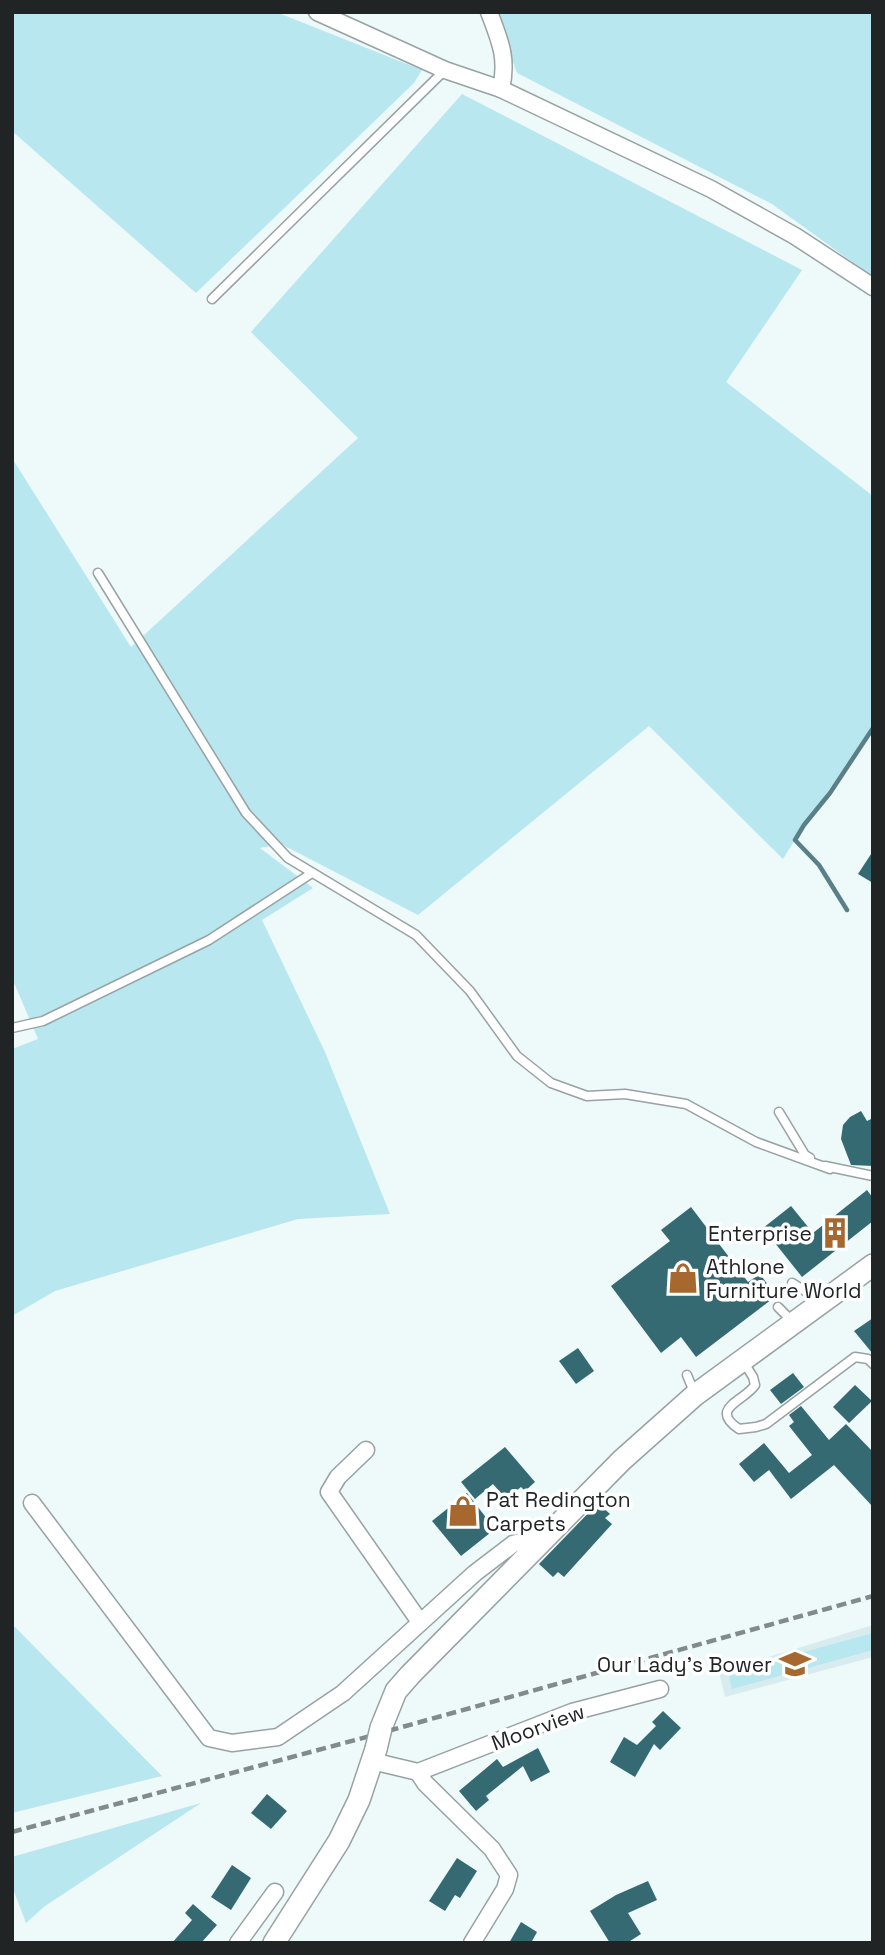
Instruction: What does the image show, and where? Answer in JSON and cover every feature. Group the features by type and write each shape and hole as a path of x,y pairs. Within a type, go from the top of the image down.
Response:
{"main road":[{"path":"274,1943 339,1841 359,1800 381,1728 396,1691 622,1460 695,1395 743,1361 786,1315 823,1302 873,1265"}],"street":[{"path":"317,12 444,70 501,89 711,189 795,236 873,287"},
{"path":"489,12 502,46 505,69 501,89"},
{"path":"366,1450 338,1477 329,1492 420,1622"},
{"path":"32,1503 209,1738 232,1743 278,1737 343,1693 420,1622 513,1544 547,1535"},
{"name":"Moorview","path":"418,1772 572,1712 660,1689"},
{"path":"374,1755 418,1772 425,1783 492,1849 509,1875 505,1889 472,1943"},
{"path":"238,1943 275,1892"}],"lane":[{"path":"212,299 444,70"},
{"path":"98,573 246,813 288,858 416,935 470,991 517,1056 551,1083 587,1096 625,1094 686,1104 756,1142 830,1169 873,1175"},
{"path":"12,1028 43,1021 209,940 312,873"},
{"path":"779,1112 805,1155 830,1169"},
{"path":"792,1283 823,1302"},
{"path":"743,1361 755,1385 750,1392 730,1404 727,1412 728,1419 739,1429 766,1424 855,1357 868,1359 873,1364"},
{"path":"687,1375 695,1395"}],"shaded area":[{"path":"12,12 276,12 422,70 414,83 196,293 12,131"},
{"path":"495,12 873,12 873,277 772,204 517,73"},
{"path":"462,94 802,270 726,382 873,496 873,728 783,859 649,726 418,915 281,844 260,848 313,888 262,920 325,1052 390,1214 298,1219 55,1291 12,1316 12,1049 38,1039 12,978 12,458 131,647 358,438 251,332"},
{"path":"12,1624 162,1776 12,1813"},
{"name":"Our Lady's Bower","path":"873,1625 873,1657 725,1697 719,1672"},
{"path":"873,1633 873,1650 732,1689 728,1673"},
{"path":"201,1803 45,1906 26,1923 12,1886 12,1857"}],"building":[{"path":"873,851 873,883 858,874"},
{"path":"861,1111 867,1121 873,1118 873,1166 851,1165 841,1139 843,1125"},
{"path":"867,1190 873,1198 873,1221 802,1277 763,1228 791,1206 813,1233"},
{"name":"Athlone Furniture World","path":"691,1207 748,1282 760,1274 776,1296 696,1357 681,1337 661,1353 611,1286 670,1241 661,1230"},
{"path":"873,1318 873,1354 854,1331"},
{"path":"578,1348 594,1371 576,1384 559,1361"},
{"path":"793,1373 804,1387 781,1404 770,1390"},
{"path":"855,1385 872,1401 849,1423 833,1407"},
{"path":"801,1406 829,1440 846,1424 873,1452 873,1507 834,1465 791,1499 769,1470 754,1482 739,1464 764,1443 789,1473 812,1455 789,1426 794,1422 789,1415"},
{"path":"505,1447 535,1482 525,1491 521,1487 506,1499 493,1484 475,1499 461,1482"},
{"path":"467,1493 495,1529 461,1556 432,1521"},
{"path":"598,1503 610,1514 605,1518 612,1524 564,1577 558,1572 553,1577 539,1564"},
{"path":"663,1711 681,1728 660,1750 654,1744 635,1777 610,1762 624,1737 637,1745 656,1726 652,1722"},
{"path":"538,1748 550,1772 531,1782 523,1766 486,1796 489,1800 476,1811 459,1791 497,1759 503,1767"},
{"path":"267,1794 287,1811 271,1829 251,1813"},
{"path":"457,1858 477,1871 460,1898 455,1895 445,1911 429,1901"},
{"path":"232,1865 251,1878 231,1910 211,1897"},
{"path":"648,1881 657,1900 628,1913 641,1934 627,1943 610,1943 590,1911 616,1895"},
{"path":"193,1904 217,1925 201,1943 172,1943 192,1920 185,1913"},
{"path":"521,1922 537,1932 531,1943 509,1943"}],"waterway":[{"path":"847,910 819,865 795,840 873,728"}],"railway":[{"path":"12,1832 873,1596"}],"place":[{"name":"Enterprise","path":"835,1233"},
{"name":"Athlone Furniture World","path":"683,1278"},
{"name":"Pat Redington Carpets","path":"463,1511"},
{"name":"Our Lady's Bower","path":"795,1664"}]}
